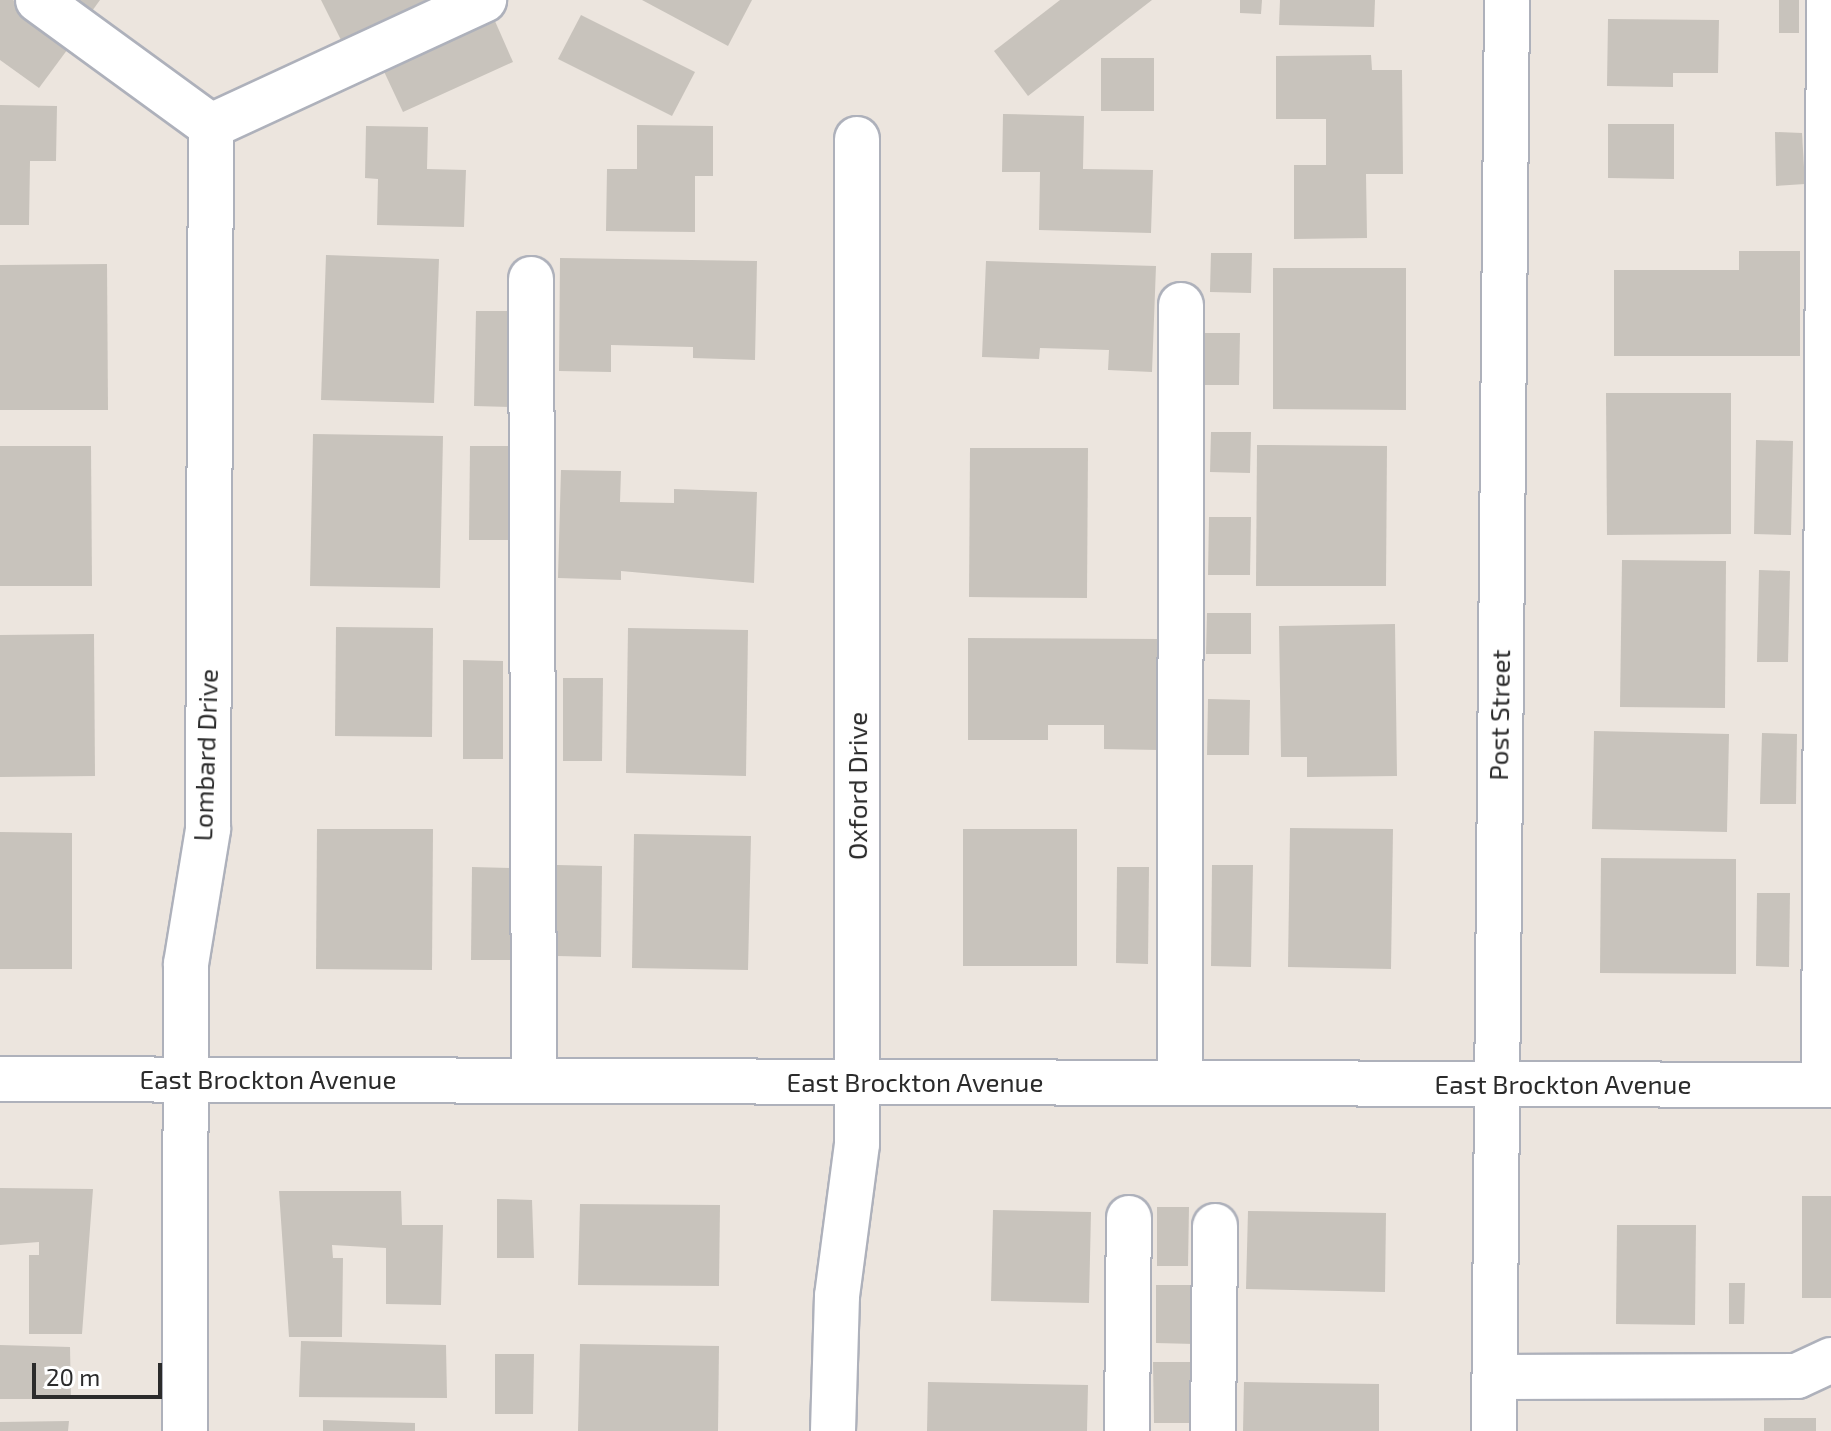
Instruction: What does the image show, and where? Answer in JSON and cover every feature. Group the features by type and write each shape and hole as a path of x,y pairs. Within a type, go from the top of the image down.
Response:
{"street":[{"path":"38,0 211,126 484,0"},
{"name":"Post Street","path":"1494,1431 1507,0"},
{"path":"1827,1085 1829,0"},
{"name":"Lombard Drive","path":"185,1431 183,1080 187,951 208,829 211,126"},
{"name":"Oxford Drive","path":"833,1431 857,1083 857,139"},
{"path":"531,279 534,1078"},
{"path":"1180,1083 1181,305"},
{"name":"East Brockton Avenue","path":"0,1079 534,1078 857,1083 1827,1085"},
{"path":"1127,1431 1129,1218"},
{"path":"1213,1431 1215,1226"},
{"path":"1495,1377 1797,1376 1831,1360"}],"building":[{"path":"0,0 13,0 73,42 39,88 0,60"},
{"path":"61,0 100,0 87,18"},
{"path":"321,0 426,0 341,40"},
{"path":"642,0 752,0 728,46"},
{"path":"1060,0 1152,0 1028,96 994,51"},
{"path":"1240,0 1262,0 1261,14 1240,13"},
{"path":"1280,0 1375,0 1374,27 1279,25"},
{"path":"1779,0 1799,0 1799,33 1779,33"},
{"path":"491,12 513,62 403,112 380,63"},
{"path":"581,15 695,72 672,116 558,59"},
{"path":"1608,19 1719,20 1718,73 1673,73 1673,87 1607,86"},
{"path":"1371,55 1372,70 1402,70 1403,174 1366,174 1367,238 1294,239 1294,165 1326,165 1326,119 1276,119 1276,56"},
{"path":"1101,58 1154,58 1154,111 1101,111"},
{"path":"0,105 57,106 56,161 30,161 29,225 0,225"},
{"path":"1003,114 1084,116 1083,169 1153,170 1151,233 1039,230 1040,172 1002,172"},
{"path":"1608,124 1674,124 1674,179 1608,178"},
{"path":"637,125 713,126 713,176 695,176 695,232 606,231 607,169 637,169"},
{"path":"366,126 428,127 427,169 466,170 464,227 377,225 378,179 365,178"},
{"path":"1775,132 1802,133 1805,184 1776,186"},
{"path":"1739,251 1800,251 1800,356 1614,356 1614,270 1739,270"},
{"path":"1211,253 1252,253 1251,293 1210,292"},
{"path":"326,255 439,259 434,403 321,400"},
{"path":"560,258 757,261 755,360 693,358 693,347 611,345 611,372 559,371"},
{"path":"986,261 1156,266 1152,372 1108,370 1109,350 1040,348 1039,359 982,357"},
{"path":"107,264 108,410 0,410 0,265"},
{"path":"1273,268 1406,268 1406,410 1273,409"},
{"path":"476,311 514,311 513,407 474,406"},
{"path":"1203,333 1240,333 1239,385 1203,385"},
{"path":"1606,393 1731,393 1731,534 1607,535"},
{"path":"1211,432 1251,432 1250,473 1210,472"},
{"path":"313,434 443,436 440,588 310,586"},
{"path":"1756,440 1793,441 1791,535 1754,534"},
{"path":"1257,445 1387,446 1386,586 1256,586"},
{"path":"0,446 91,446 92,586 0,586"},
{"path":"470,446 512,446 511,540 469,540"},
{"path":"970,448 1088,448 1087,598 969,597"},
{"path":"561,470 621,471 620,502 674,503 674,489 757,492 754,583 621,571 621,580 558,578"},
{"path":"1209,517 1251,517 1250,575 1208,575"},
{"path":"1622,560 1726,561 1725,708 1620,707"},
{"path":"1759,570 1790,571 1788,662 1757,662"},
{"path":"1207,613 1251,613 1251,654 1206,654"},
{"path":"1395,624 1397,776 1307,777 1307,757 1281,757 1279,626"},
{"path":"336,627 433,628 432,737 335,736"},
{"path":"628,628 748,630 746,776 626,773"},
{"path":"94,634 95,776 0,777 0,635"},
{"path":"968,638 1159,639 1159,750 1104,749 1104,725 1048,725 1048,740 968,740"},
{"path":"463,660 503,661 503,759 463,759"},
{"path":"563,678 603,678 602,761 563,761"},
{"path":"1208,699 1250,700 1249,755 1207,755"},
{"path":"1594,731 1729,734 1727,832 1592,829"},
{"path":"1762,733 1797,734 1796,804 1760,804"},
{"path":"1290,828 1393,829 1391,969 1288,967"},
{"path":"317,829 433,829 432,970 316,969"},
{"path":"963,829 1077,829 1077,966 963,966"},
{"path":"0,832 72,833 72,969 0,969"},
{"path":"634,834 751,836 748,970 632,968"},
{"path":"1601,858 1736,859 1736,974 1600,973"},
{"path":"557,865 602,866 601,957 557,956"},
{"path":"1212,865 1253,865 1251,967 1211,966"},
{"path":"472,867 510,868 510,960 471,960"},
{"path":"1117,867 1149,867 1148,964 1116,963"},
{"path":"1757,893 1790,893 1789,967 1756,966"},
{"path":"0,1188 93,1189 82,1334 29,1334 29,1255 39,1255 39,1242 0,1245"},
{"path":"279,1191 401,1191 402,1225 443,1225 441,1305 386,1304 386,1248 332,1245 333,1258 343,1258 342,1337 289,1337"},
{"path":"1802,1196 1831,1196 1831,1298 1802,1298"},
{"path":"497,1199 532,1200 534,1258 497,1258"},
{"path":"580,1204 720,1205 719,1286 578,1285"},
{"path":"1157,1207 1189,1207 1188,1266 1157,1266"},
{"path":"993,1210 1091,1212 1089,1303 991,1301"},
{"path":"1248,1211 1386,1213 1385,1292 1246,1289"},
{"path":"1617,1225 1696,1225 1695,1325 1616,1324"},
{"path":"1729,1283 1745,1283 1744,1324 1729,1324"},
{"path":"1156,1285 1196,1285 1194,1344 1156,1343"},
{"path":"301,1341 446,1345 447,1398 299,1397"},
{"path":"580,1344 719,1346 718,1431 578,1431"},
{"path":"0,1345 70,1347 71,1399 0,1399"},
{"path":"495,1354 534,1354 533,1414 495,1414"},
{"path":"1153,1362 1193,1362 1192,1423 1154,1423"},
{"path":"928,1382 1088,1385 1087,1431 927,1431"},
{"path":"1244,1382 1379,1384 1379,1431 1243,1431"},
{"path":"1764,1418 1816,1418 1816,1431 1764,1431"},
{"path":"323,1420 415,1423 415,1431 323,1431"},
{"path":"69,1421 68,1431 0,1431 0,1422"}]}
